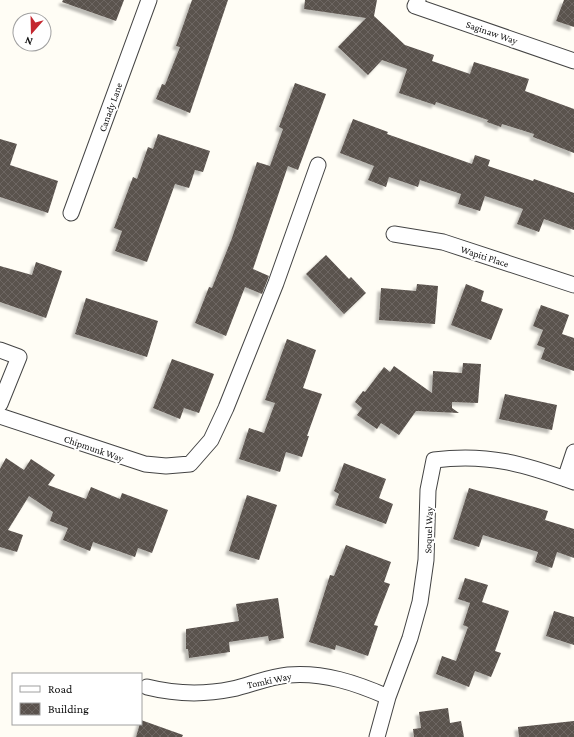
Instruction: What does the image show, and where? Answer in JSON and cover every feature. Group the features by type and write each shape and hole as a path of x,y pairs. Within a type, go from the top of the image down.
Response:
{"street":[{"name":"Canady Lane","path":"71,213 149,0"},
{"name":"Saginaw Way","path":"418,0 415,6 574,61"},
{"name":"Chipmunk Way","path":"0,416 145,464 166,466 190,464 211,440 226,408 276,282 318,165"},
{"name":"Wapiti Place","path":"394,234 443,242 574,285"},
{"path":"0,350 19,356 0,404"},
{"path":"570,480 574,452"},
{"name":"Soquel Way","path":"377,737 388,697 410,638 420,602 426,560 428,490 434,460 463,457 497,459 523,465 570,480"},
{"name":"Tomki Way","path":"147,687 175,692 204,693 232,689 286,675 300,674 328,676 341,679 388,697"}],"building":[{"path":"63,0 124,0 116,21 62,2"},
{"path":"192,0 228,0 190,113 156,99 162,84 165,85 180,47 176,46"},
{"path":"305,0 377,0 374,16 405,45 434,55 432,61 470,74 474,62 529,79 525,91 574,109 574,153 533,137 534,134 502,124 501,127 487,122 488,120 436,102 435,105 399,93 407,69 382,60 368,75 338,47 366,18 304,9"},
{"path":"564,0 574,0 574,27 556,21"},
{"path":"295,83 326,94 298,170 288,166 253,269 269,276 262,294 245,287 226,336 195,323 209,287 212,288 232,238 257,162 270,166 283,129 279,127"},
{"path":"353,119 388,132 387,134 472,164 475,155 490,160 488,166 533,181 534,179 574,193 574,230 544,219 539,232 517,224 523,209 485,196 480,211 458,204 461,194 420,180 418,187 389,177 386,187 368,180 374,166 340,153"},
{"path":"158,134 210,151 203,172 195,170 189,188 175,184 147,262 115,251 122,231 114,228 133,177 137,179 148,147 153,149"},
{"path":"0,139 17,144 10,165 58,181 48,213 0,197"},
{"path":"326,255 349,279 351,277 366,293 344,314 306,274"},
{"path":"36,262 62,271 46,318 0,302 0,266 32,275"},
{"path":"417,284 438,286 435,324 379,320 381,288 416,291"},
{"path":"466,284 484,291 481,301 503,309 491,340 451,325"},
{"path":"86,298 158,321 147,357 75,334"},
{"path":"541,305 569,315 562,334 574,338 574,371 541,359 545,348 537,345 543,330 533,326"},
{"path":"287,339 316,350 303,388 322,394 307,436 309,436 302,457 286,452 280,472 239,459 249,428 264,433 275,403 265,400"},
{"path":"172,359 214,374 199,413 184,408 180,419 153,408"},
{"path":"463,363 481,364 478,403 452,402 452,408 459,413 416,411 399,435 381,423 377,429 357,415 362,408 355,402 363,391 365,392 384,367 390,372 394,366 432,393 433,371 462,373"},
{"path":"505,394 557,405 552,430 499,419"},
{"path":"6,458 24,470 31,459 55,475 48,485 86,499 91,487 120,499 122,493 168,510 152,553 138,548 135,557 93,542 90,551 63,540 68,528 50,521 53,512 29,496 8,530 23,535 17,552 0,547 0,469"},
{"path":"344,463 386,479 379,498 393,504 386,524 335,505 339,494 334,491"},
{"path":"469,488 548,511 545,520 574,529 574,558 557,552 552,568 535,562 538,552 483,535 479,547 453,539"},
{"path":"247,495 277,505 259,560 229,551"},
{"path":"346,545 391,562 384,582 390,584 374,625 378,626 368,656 336,645 335,650 309,642 330,575 334,576"},
{"path":"465,578 488,585 482,602 509,611 495,651 501,653 491,677 475,671 469,687 436,674 442,656 456,661 468,627 463,625 470,603 458,599"},
{"path":"278,598 284,638 269,641 268,636 229,642 230,652 189,658 188,649 186,649 186,629 239,621 236,604"},
{"path":"554,611 574,617 574,645 546,636"},
{"path":"448,708 450,723 461,721 464,737 414,737 413,729 421,728 419,712"},
{"path":"142,720 183,735 182,737 136,737 140,725 142,725"},
{"path":"574,721 574,737 519,737 518,727"}]}
